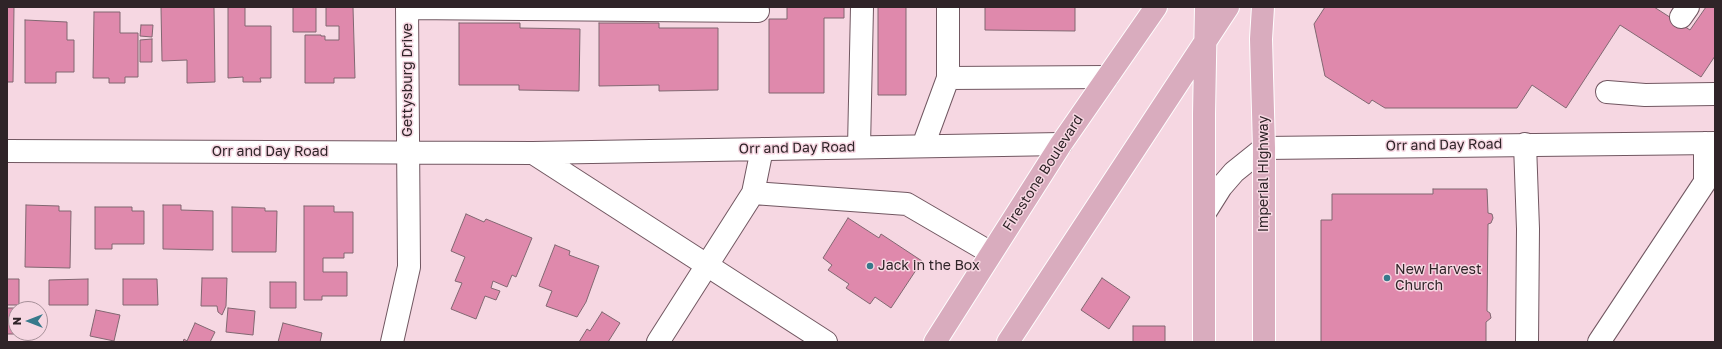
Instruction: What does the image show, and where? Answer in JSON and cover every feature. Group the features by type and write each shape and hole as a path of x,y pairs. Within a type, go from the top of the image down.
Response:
{"main road":[{"name":"Firestone Boulevard","path":"935,342 1061,144 1156,7"},
{"path":"1204,342 1206,7"},
{"path":"1008,342 1228,7"},
{"name":"Imperial Highway","path":"1263,7 1261,39 1264,148 1264,342"}],"street":[{"path":"860,148 862,7"},
{"path":"923,146 948,78 948,7"},
{"path":"407,8 758,11"},
{"name":"Gettysburg Drive","path":"392,342 409,267 407,8"},
{"path":"948,78 1107,77"},
{"path":"1607,92 1645,95 1715,94"},
{"path":"1599,342 1705,182 1710,143"},
{"name":"Orr and Day Road","path":"1264,148 1710,143"},
{"name":"Orr and Day Road","path":"7,151 533,153 1061,144"},
{"path":"1525,144 1528,229 1527,342"},
{"path":"1204,214 1221,187 1234,172 1264,148"},
{"path":"658,342 753,193 762,149"},
{"path":"533,153 826,342"},
{"path":"753,193 906,204 991,253"}],"building":[{"path":"7,7 14,7 13,82 7,82"},
{"path":"161,7 214,7 215,82 187,83 187,60 162,61"},
{"path":"228,7 245,7 245,26 271,26 271,78 260,78 261,82 243,82 243,77 228,78"},
{"path":"293,7 316,7 316,32 293,32"},
{"path":"326,7 353,7 355,78 334,78 334,83 305,83 305,35 321,35 325,36 325,40 339,40 339,26 326,26"},
{"path":"787,7 844,7 844,18 824,18 824,93 769,93 769,19 787,19"},
{"path":"878,7 906,7 906,95 878,95"},
{"path":"985,7 1075,7 1075,31 985,30"},
{"path":"1325,7 1654,7 1690,30 1706,7 1715,7 1715,56 1701,77 1620,25 1566,108 1532,85 1517,108 1385,108 1372,100 1369,104 1325,76 1314,24"},
{"path":"94,12 120,12 120,33 138,33 138,77 125,77 125,83 109,83 109,78 93,78"},
{"path":"25,20 67,22 67,40 74,40 74,72 56,72 56,83 25,83"},
{"path":"459,23 520,23 520,28 580,29 579,91 519,90 519,85 459,85"},
{"path":"599,23 659,23 659,28 718,28 718,90 659,91 659,85 599,86"},
{"path":"141,25 153,25 152,37 140,36"},
{"path":"152,39 152,62 140,62 140,40"},
{"path":"1433,189 1487,189 1488,213 1492,214 1493,218 1491,223 1488,224 1487,311 1490,313 1491,318 1486,322 1486,342 1321,342 1321,220 1332,220 1332,194 1433,194"},
{"path":"26,205 59,206 59,211 71,211 70,268 25,267"},
{"path":"163,205 181,205 181,210 213,211 213,250 163,249"},
{"path":"304,206 334,206 334,212 353,212 353,253 344,253 344,258 323,258 323,272 347,272 347,296 322,296 322,300 304,300"},
{"path":"95,207 132,207 132,211 144,211 144,244 112,244 112,249 95,249"},
{"path":"232,207 265,208 265,211 277,211 276,252 232,252"},
{"path":"466,214 484,222 486,219 532,238 516,277 512,275 507,287 493,281 491,288 500,291 496,300 485,296 476,319 451,309 462,283 455,281 465,257 451,251"},
{"path":"848,218 879,238 881,234 922,261 891,308 875,297 870,304 846,288 849,284 828,270 832,265 823,258"},
{"path":"555,245 570,251 569,255 599,266 586,302 577,317 546,306 552,291 539,286"},
{"path":"202,278 227,278 226,306 222,315 218,312 217,306 201,306"},
{"path":"1102,278 1130,297 1109,329 1081,310"},
{"path":"7,279 19,279 19,301 8,301 7,305"},
{"path":"88,279 88,305 49,305 49,280"},
{"path":"123,279 157,279 158,305 123,305"},
{"path":"270,282 296,282 296,308 270,308"},
{"path":"7,308 8,308 8,334"},
{"path":"228,308 255,311 253,335 226,332"},
{"path":"96,310 120,315 114,341 90,336"},
{"path":"602,312 620,323 608,342 579,342 587,329 590,331"},
{"path":"195,323 215,332 210,342 183,342 184,339 187,341"},
{"path":"283,323 322,333 320,342 278,342"},
{"path":"1133,326 1165,326 1165,342 1133,342"}],"place":[{"name":"Jack in the Box","path":"870,266"},
{"name":"New Harvest Church","path":"1387,278"}]}
